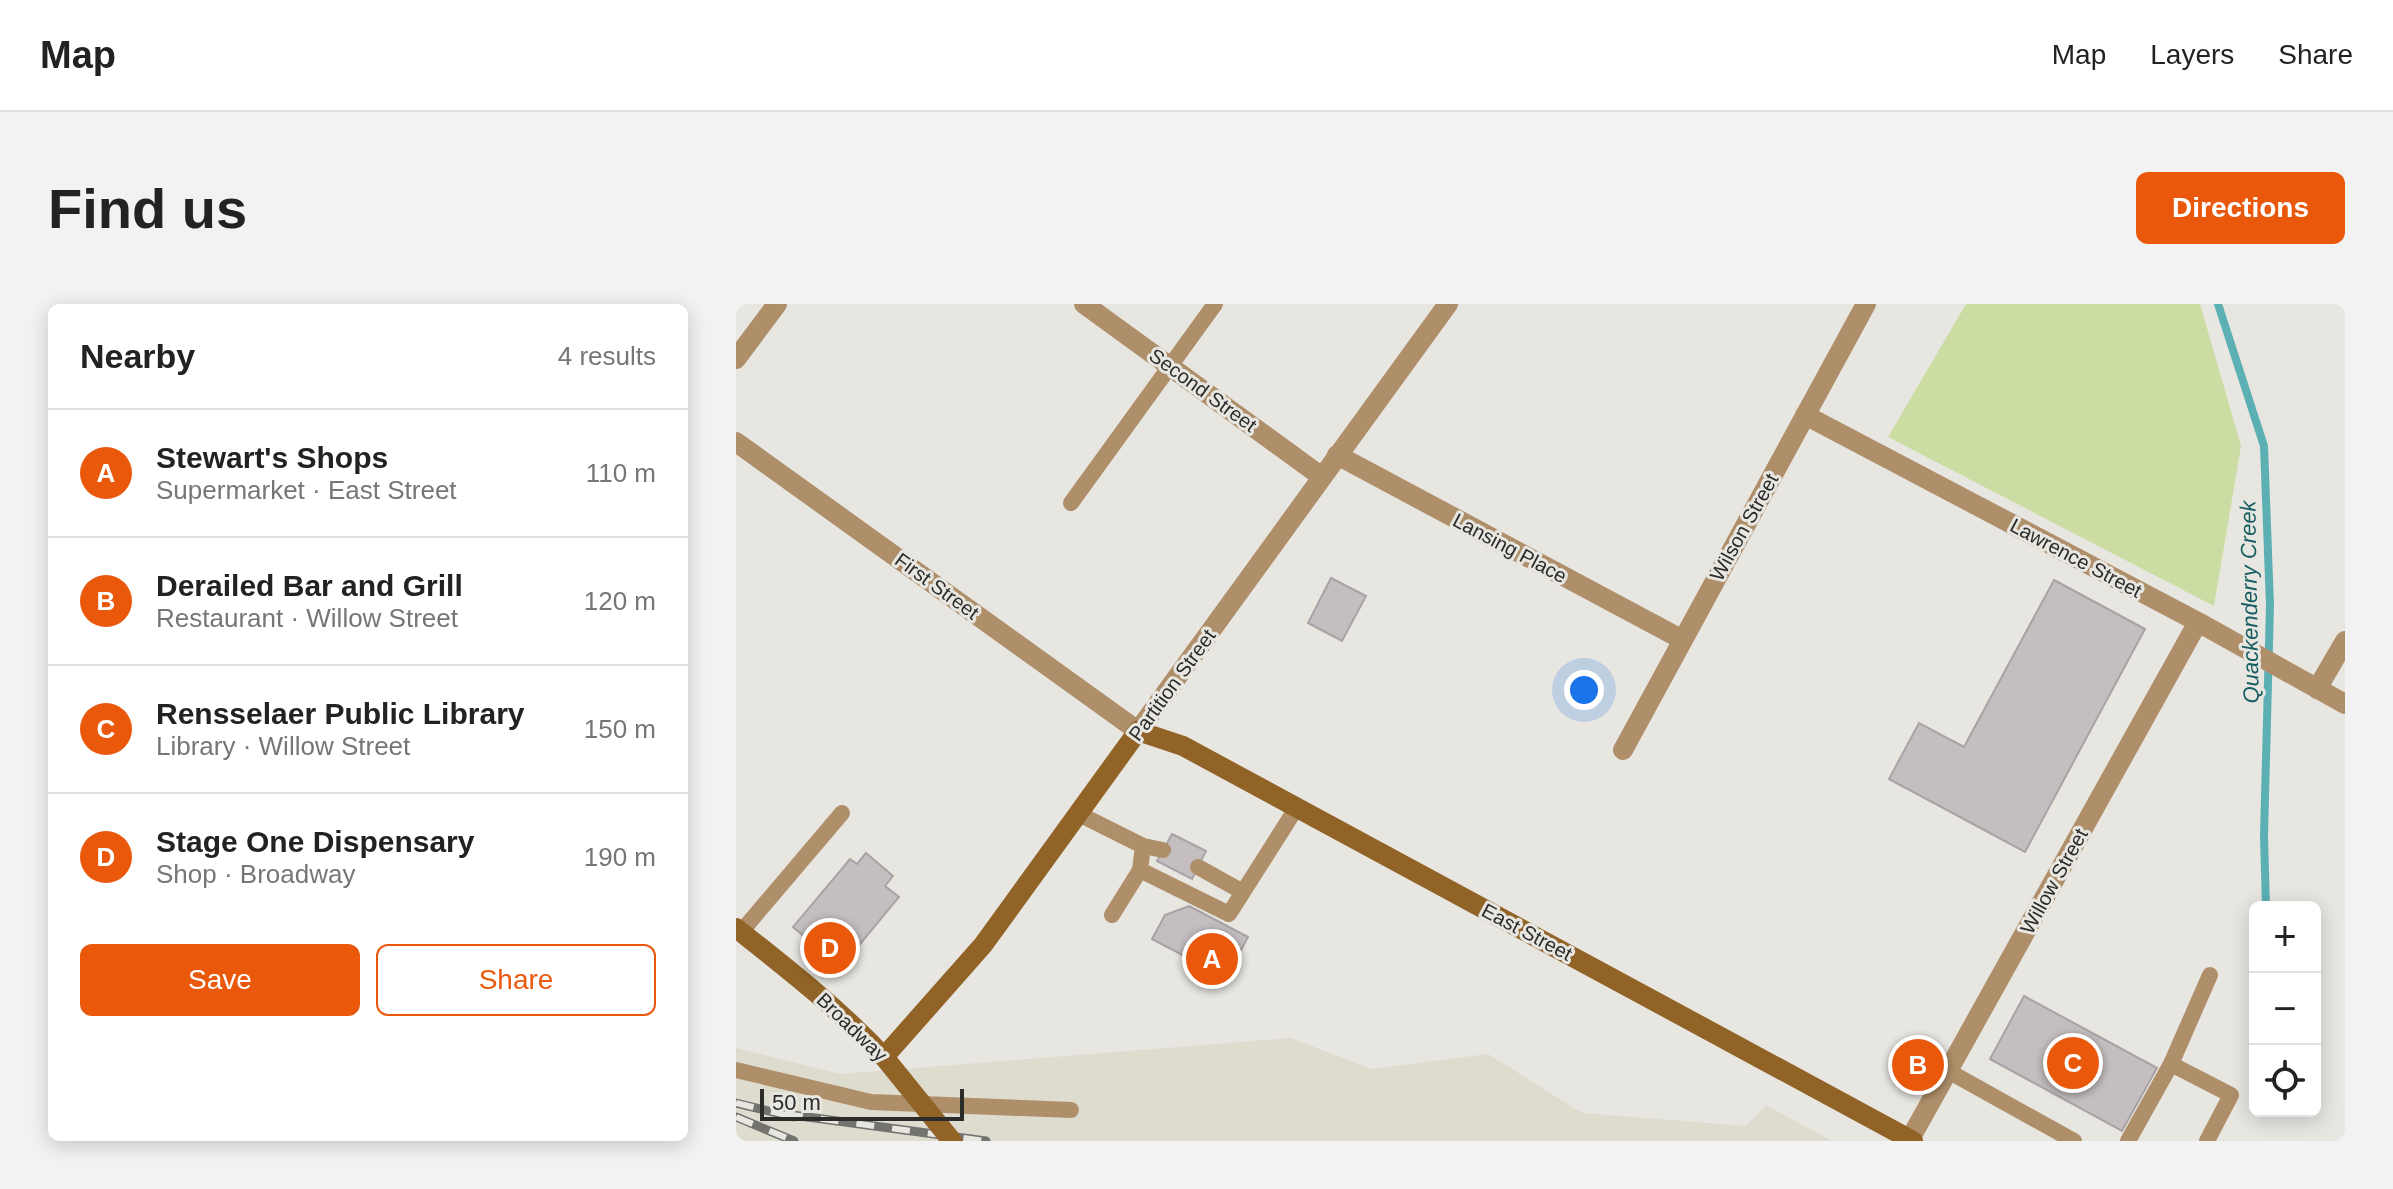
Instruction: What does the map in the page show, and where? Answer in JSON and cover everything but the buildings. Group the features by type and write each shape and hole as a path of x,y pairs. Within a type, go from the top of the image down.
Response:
{"street":[{"path":"736,359 777,304"},
{"name":"Second Street","path":"1084,304 1322,477"},
{"name":"Partition Street","path":"884,1057 983,945 1448,304"},
{"name":"Wilson Street","path":"1623,750 1866,304"},
{"name":"Lawrence Street","path":"1805,415 2198,622 2345,704"},
{"name":"First Street","path":"736,442 1138,731"},
{"name":"Lansing Place","path":"1337,455 1683,640"},
{"name":"Willow Street","path":"1912,1140 2198,622"},
{"path":"2317,689 2345,641"},
{"name":"East Street","path":"1138,731 1183,746 1912,1140"},
{"name":"Broadway","path":"738,930 850,1020 952,1141"}],"lane":[{"path":"1071,503 1215,304"},
{"path":"1140,870 1229,914 1297,807"},
{"path":"738,930 842,813"},
{"path":"1079,814 1143,846 1163,850"},
{"path":"1112,915 1140,870 1143,846"},
{"path":"1198,867 1243,892"},
{"path":"2128,1141 2171,1064 2210,975"},
{"path":"2171,1064 2231,1095 2207,1141"},
{"path":"736,1070 871,1102 1071,1110"},
{"path":"1948,1071 2074,1141"}],"shaded area":[{"path":"1291,1038 1371,1069 1488,1054 1582,1113 1746,1126 1766,1105 1832,1141 736,1141 736,1048 841,1074"}],"green space":[{"path":"1966,304 2200,304 2241,446 2214,606 1888,437"}],"waterway":[{"name":"Quackenderry Creek","path":"2218,304 2264,446 2270,605 2264,836 2266,901"}],"railway":[{"path":"736,1103 794,1117"},
{"path":"785,1114 986,1141"},
{"path":"736,1117 794,1141"}],"place":[{"name":"Stage One Dispensary","path":"830,948"},
{"name":"Stewart's Shops","path":"1212,959"},
{"name":"Rensselaer Public Library","path":"2073,1063"},
{"name":"Derailed Bar and Grill","path":"1918,1065"}]}
